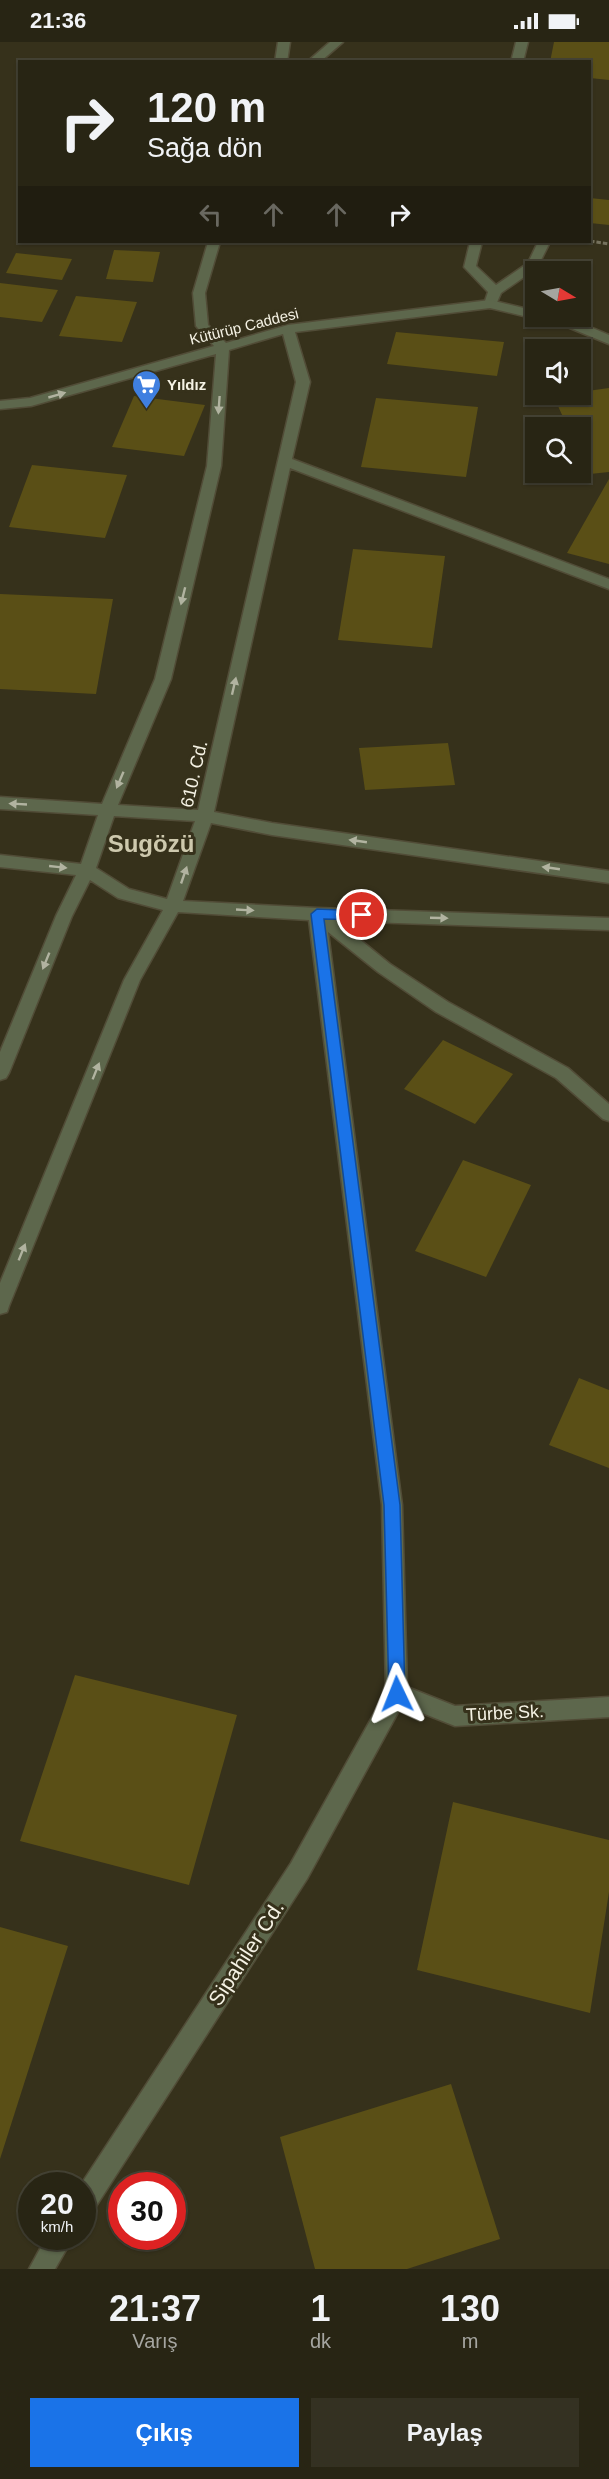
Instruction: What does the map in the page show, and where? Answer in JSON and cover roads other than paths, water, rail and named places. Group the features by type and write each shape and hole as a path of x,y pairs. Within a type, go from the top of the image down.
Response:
{"street":[{"path":"281,60 284,42"},
{"path":"314,60 337,42"},
{"path":"518,60 522,42"},
{"path":"0,1072 64,916 87,870 108,809 163,679 214,466 223,347 202,326 199,293 214,243"},
{"path":"476,243 470,267 493,298 533,265 544,243"},
{"name":"Kütürüp Caddesi","path":"0,405 31,402 288,329 493,298 525,311"},
{"path":"579,327 609,340"},
{"name":"610. Cd.","path":"0,1306 132,980 173,906 205,816 303,382 288,329"},
{"path":"284,461 609,584"},
{"path":"0,803 205,816 272,829 609,877"},
{"path":"0,861 87,870 124,894 173,906 317,914 609,924"},
{"path":"317,914 384,968 442,1007 562,1073 609,1114"},
{"path":"317,914 392,1505 397,1694"},
{"name":"Türbe Sk.","path":"397,1694 455,1716 609,1707"},
{"name":"Sipahiler Cd.","path":"96,2183 299,1871 397,1694"},
{"path":"41,2269 53,2250"}],"place":[{"name":"Yıldız","path":"146,410"}],"district":[{"name":"Sugözü","path":"151,843"}]}
